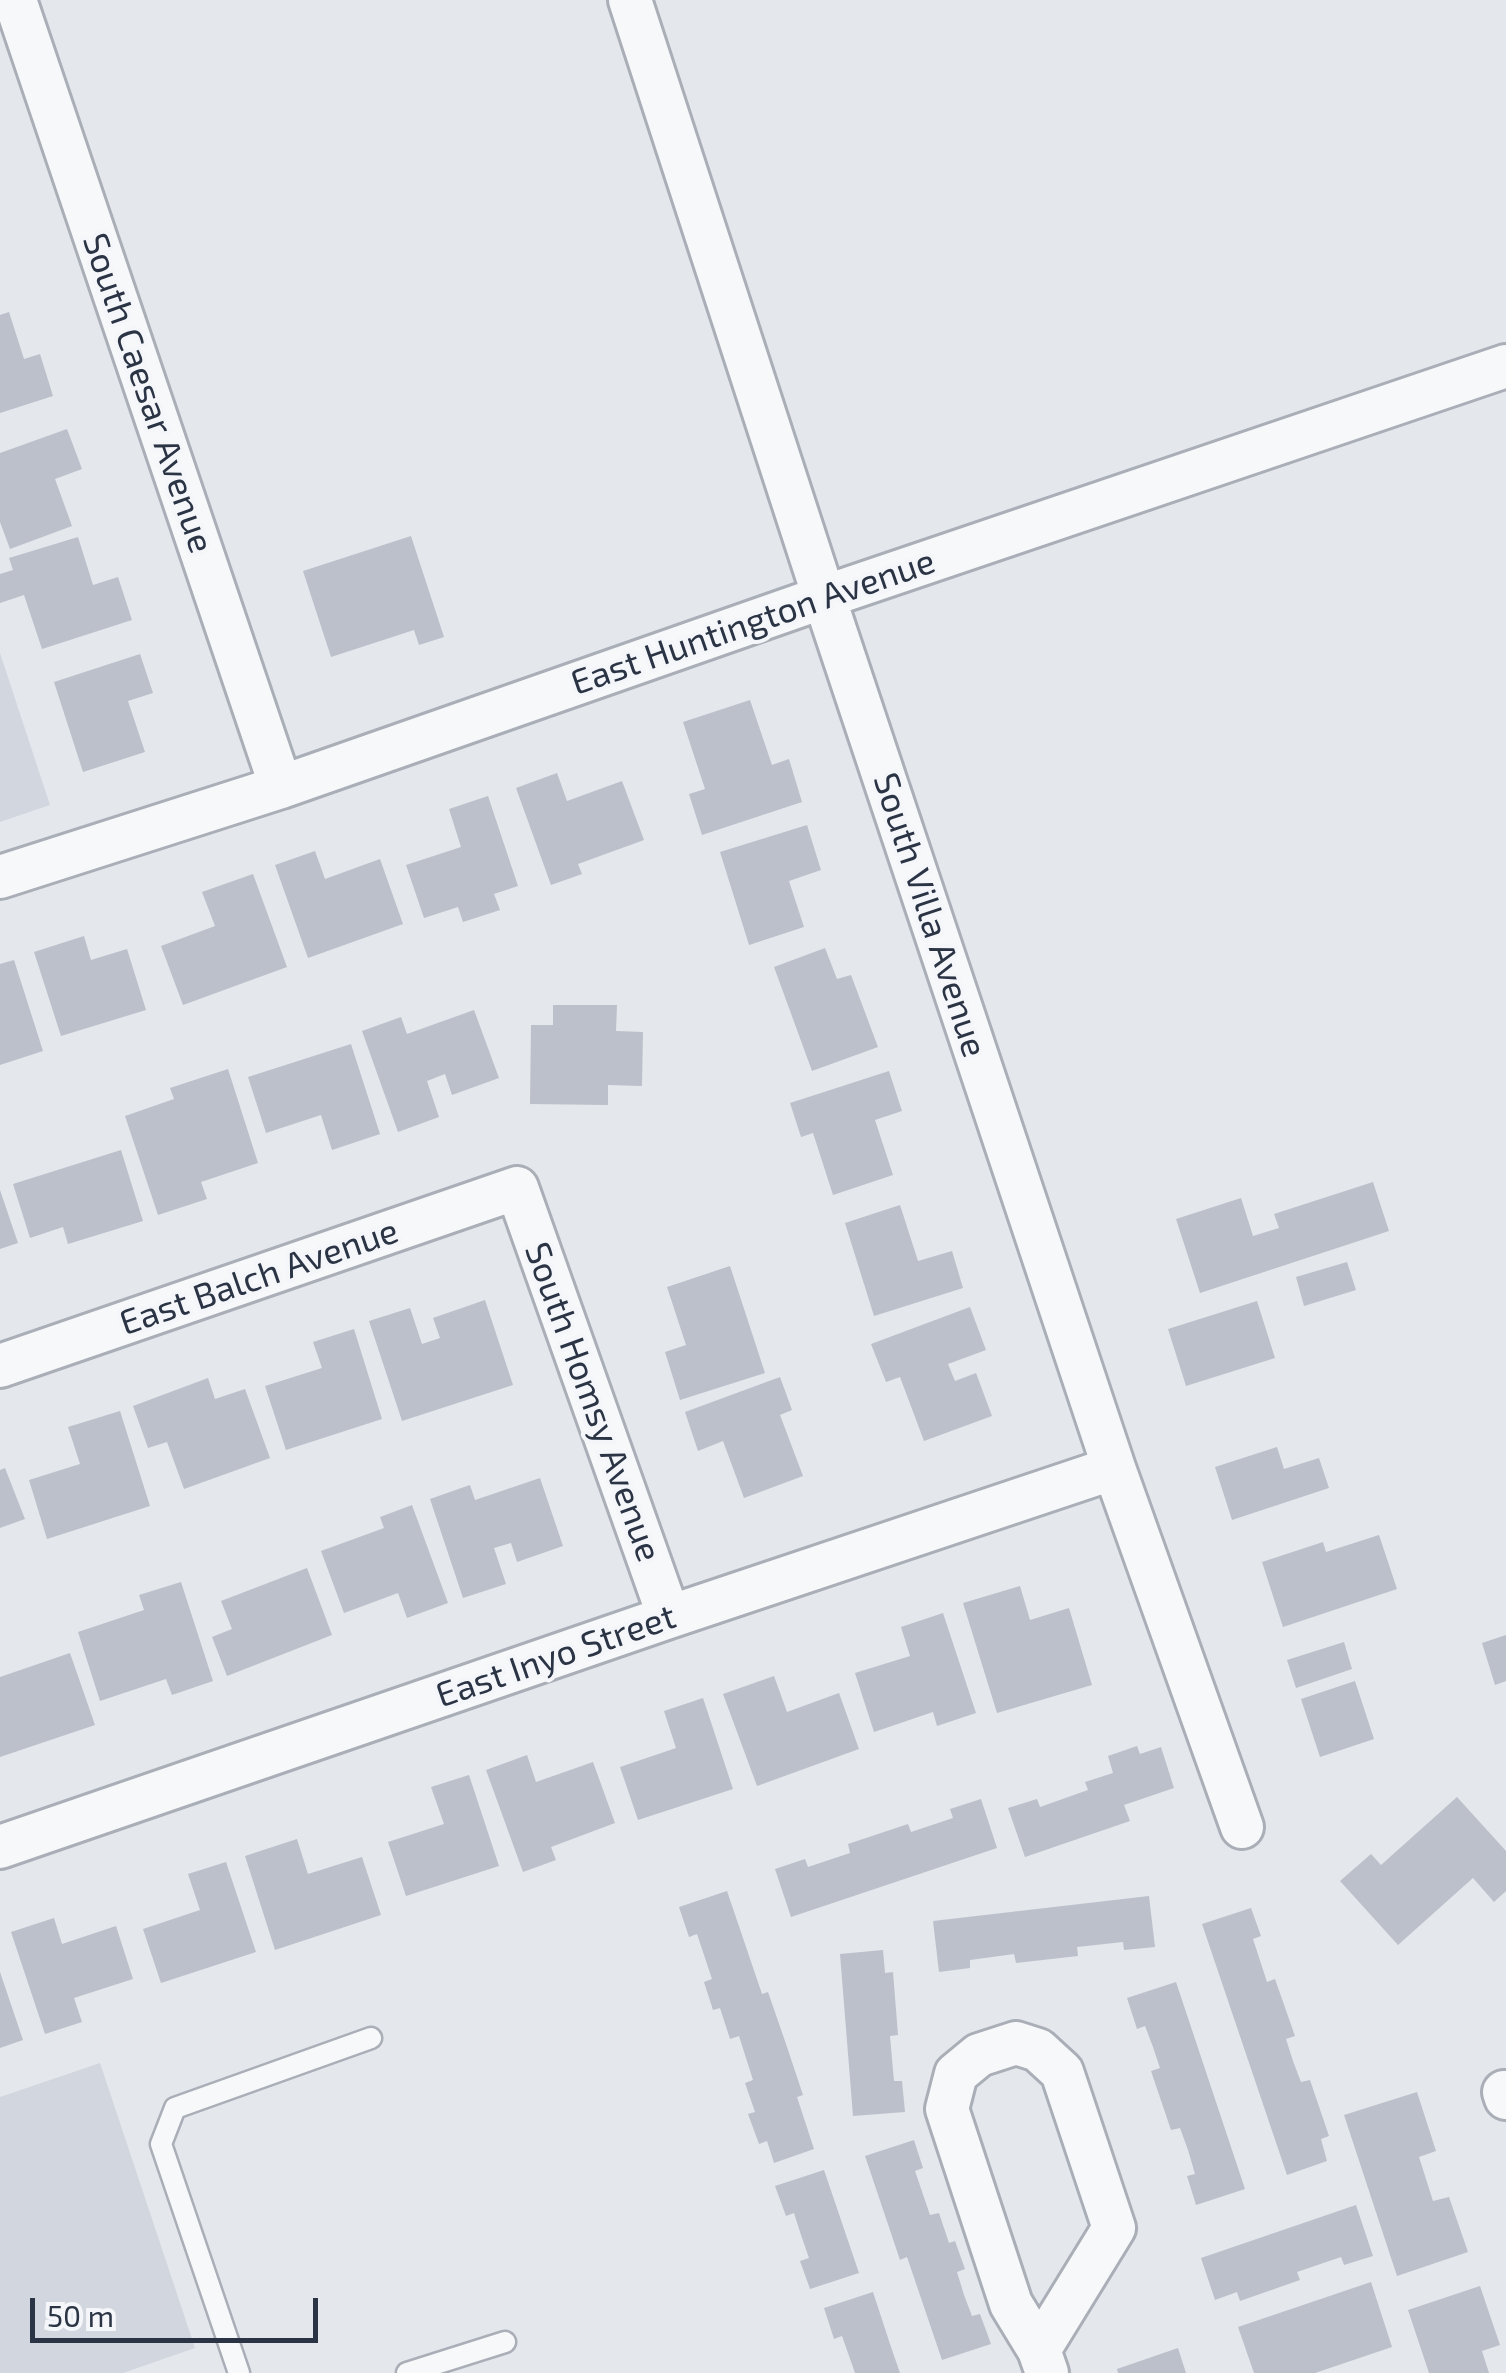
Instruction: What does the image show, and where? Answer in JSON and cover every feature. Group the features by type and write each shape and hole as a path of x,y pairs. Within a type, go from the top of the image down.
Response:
{"street":[{"name":"South Caesar Avenue","path":"15,0 282,787"},
{"name":"South Villa Avenue","path":"630,0 1114,1468 1242,1827"},
{"name":"East Huntington Avenue","path":"0,877 282,787 824,597 1506,366"},
{"name":"East Balch Avenue","path":"0,1366 517,1188"},
{"name":"South Homsy Avenue","path":"517,1188 669,1617"},
{"name":"East Inyo Street","path":"0,1847 1114,1468"},
{"path":"1016,2042 1038,2050 1062,2072 1114,2228 1043,2362 1011,2304 947,2109 956,2074 979,2055 1016,2042"}],"lane":[{"path":"238,2373 161,2144 174,2108 371,2038"},
{"path":"408,2373 505,2342"}],"shaded area":[{"path":"0,653 50,805 0,822"},
{"path":"100,2063 195,2348 123,2373 0,2373 0,2097"}],"building":[{"path":"9,312 24,359 40,354 53,396 0,413 0,315"},
{"path":"67,429 82,469 55,479 72,526 10,549 0,522 0,453"},
{"path":"411,536 444,637 419,645 414,630 331,657 303,571"},
{"path":"78,537 93,585 118,577 132,620 42,649 24,595 0,603 0,574 13,570 9,558"},
{"path":"140,654 153,693 128,701 145,752 83,772 54,682"},
{"path":"750,700 772,765 789,759 802,802 702,835 689,794 705,789 683,722"},
{"path":"557,773 567,801 622,781 644,840 578,864 582,874 551,885 516,788"},
{"path":"488,796 518,886 494,894 500,910 463,922 458,907 424,918 406,865 461,847 449,809"},
{"path":"807,825 821,870 789,881 804,927 749,945 720,852"},
{"path":"315,851 325,879 380,859 403,924 308,958 275,865"},
{"path":"253,874 287,967 183,1005 161,946 215,926 202,892"},
{"path":"84,936 91,960 127,949 146,1010 61,1036 34,952"},
{"path":"825,948 837,979 851,975 878,1047 812,1071 774,967"},
{"path":"14,960 43,1051 0,1065 0,964"},
{"path":"553,1005 617,1005 616,1031 643,1032 642,1086 608,1085 608,1105 530,1104 531,1025 553,1025"},
{"path":"474,1010 499,1078 452,1095 445,1074 427,1081 439,1117 398,1132 362,1031 401,1017 407,1034"},
{"path":"351,1044 380,1134 332,1150 321,1115 266,1133 248,1077"},
{"path":"228,1069 258,1163 201,1182 207,1199 158,1215 125,1116 174,1099 170,1088"},
{"path":"889,1071 902,1111 875,1120 893,1175 833,1195 813,1133 801,1137 790,1103"},
{"path":"121,1150 143,1221 68,1244 63,1227 30,1238 13,1184"},
{"path":"1373,1182 1389,1231 1200,1293 1176,1219 1241,1198 1253,1236 1279,1228 1274,1214"},
{"path":"0,1190 18,1243 0,1249"},
{"path":"900,1205 918,1261 952,1251 963,1288 874,1316 845,1223"},
{"path":"1347,1262 1356,1290 1304,1306 1296,1277"},
{"path":"730,1266 765,1373 680,1400 665,1352 686,1345 667,1287"},
{"path":"485,1300 513,1385 402,1421 369,1321 410,1308 422,1344 440,1338 433,1318"},
{"path":"1257,1301 1275,1358 1186,1386 1168,1329"},
{"path":"970,1307 986,1350 948,1364 955,1381 976,1373 992,1416 924,1441 900,1377 886,1382 871,1344"},
{"path":"354,1329 382,1419 286,1450 265,1386 322,1368 313,1342"},
{"path":"780,1377 792,1410 780,1415 803,1476 744,1498 723,1441 698,1451 685,1412"},
{"path":"208,1378 215,1399 245,1389 270,1458 184,1489 167,1442 148,1448 133,1406"},
{"path":"120,1411 150,1506 47,1539 29,1480 80,1464 68,1427"},
{"path":"1277,1447 1284,1469 1319,1458 1329,1488 1232,1520 1215,1467"},
{"path":"5,1468 25,1519 0,1528 0,1470"},
{"path":"540,1478 563,1546 517,1562 511,1543 494,1548 506,1584 463,1598 430,1499 470,1485 475,1500"},
{"path":"412,1505 448,1603 407,1618 398,1593 344,1613 321,1551 384,1528 380,1517"},
{"path":"1379,1535 1397,1589 1283,1627 1262,1562 1323,1542 1326,1552"},
{"path":"307,1568 332,1635 227,1676 212,1637 232,1629 221,1601"},
{"path":"181,1582 213,1681 172,1695 166,1679 100,1701 78,1632 144,1610 139,1595"},
{"path":"1020,1586 1030,1620 1069,1608 1092,1685 997,1713 963,1603"},
{"path":"943,1613 976,1713 937,1726 933,1712 874,1732 855,1673 910,1656 901,1627"},
{"path":"1506,1635 1506,1681 1495,1685 1482,1643"},
{"path":"1344,1642 1352,1669 1296,1688 1287,1660"},
{"path":"70,1653 95,1725 0,1757 0,1677"},
{"path":"774,1676 787,1712 839,1693 859,1749 757,1786 723,1694"},
{"path":"1355,1681 1374,1739 1320,1757 1301,1699"},
{"path":"703,1698 733,1789 638,1820 620,1767 676,1748 664,1711"},
{"path":"1137,1746 1140,1754 1161,1747 1174,1788 1124,1805 1130,1821 1025,1857 1008,1808 1037,1799 1040,1807 1088,1790 1085,1782 1113,1773 1108,1756"},
{"path":"527,1755 536,1782 593,1762 615,1823 551,1847 556,1860 523,1872 486,1770"},
{"path":"469,1775 499,1866 406,1896 388,1842 444,1824 431,1787"},
{"path":"1457,1797 1506,1851 1506,1891 1494,1902 1473,1878 1398,1945 1340,1881 1371,1854 1381,1865"},
{"path":"981,1799 997,1848 791,1917 775,1869 805,1859 808,1867 850,1853 848,1844 908,1824 911,1832 953,1818 950,1809"},
{"path":"297,1839 308,1874 362,1857 381,1915 275,1950 245,1856"},
{"path":"226,1862 256,1952 161,1983 143,1929 200,1910 188,1874"},
{"path":"727,1891 762,1994 768,1992 786,2044 803,2095 797,2097 814,2149 774,2163 767,2141 759,2144 748,2114 755,2112 745,2083 753,2080 739,2036 730,2039 720,2008 713,2010 704,1982 712,1979 697,1934 689,1937 679,1907"},
{"path":"1149,1896 1155,1947 1124,1950 1123,1942 1077,1947 1078,1956 1016,1963 1014,1954 970,1960 970,1968 939,1972 933,1921"},
{"path":"1251,1908 1261,1936 1253,1939 1267,1982 1275,1979 1295,2036 1286,2039 1293,2061 1301,2082 1310,2080 1329,2136 1321,2139 1327,2161 1287,2175 1202,1924"},
{"path":"54,1918 62,1944 116,1926 133,1979 74,1998 82,2022 45,2034 11,1932"},
{"path":"883,1950 885,1973 893,1972 898,2035 890,2036 894,2081 902,2081 905,2112 853,2116 840,1954"},
{"path":"0,1972 23,2040 0,2048"},
{"path":"1176,1982 1245,2189 1196,2205 1187,2176 1195,2174 1188,2150 1180,2128 1171,2130 1151,2071 1160,2068 1153,2047 1145,2026 1137,2029 1127,1998"},
{"path":"1417,2092 1436,2151 1419,2157 1433,2201 1449,2197 1468,2252 1397,2276 1344,2115"},
{"path":"914,2140 923,2168 915,2171 930,2215 939,2213 949,2243 955,2241 965,2269 957,2272 964,2295 972,2316 980,2314 991,2344 942,2360 907,2257 900,2260 865,2156"},
{"path":"824,2170 859,2273 810,2289 800,2261 809,2258 794,2213 786,2216 775,2186"},
{"path":"1356,2205 1373,2256 1344,2265 1341,2257 1297,2272 1300,2280 1240,2301 1237,2292 1215,2300 1201,2258"},
{"path":"1371,2282 1392,2347 1315,2373 1254,2373 1238,2327"},
{"path":"1480,2286 1500,2345 1482,2351 1489,2373 1429,2373 1408,2310"},
{"path":"873,2292 900,2373 855,2373 842,2336 834,2339 824,2308"},
{"path":"1178,2348 1186,2373 1118,2373 1117,2369"}]}
